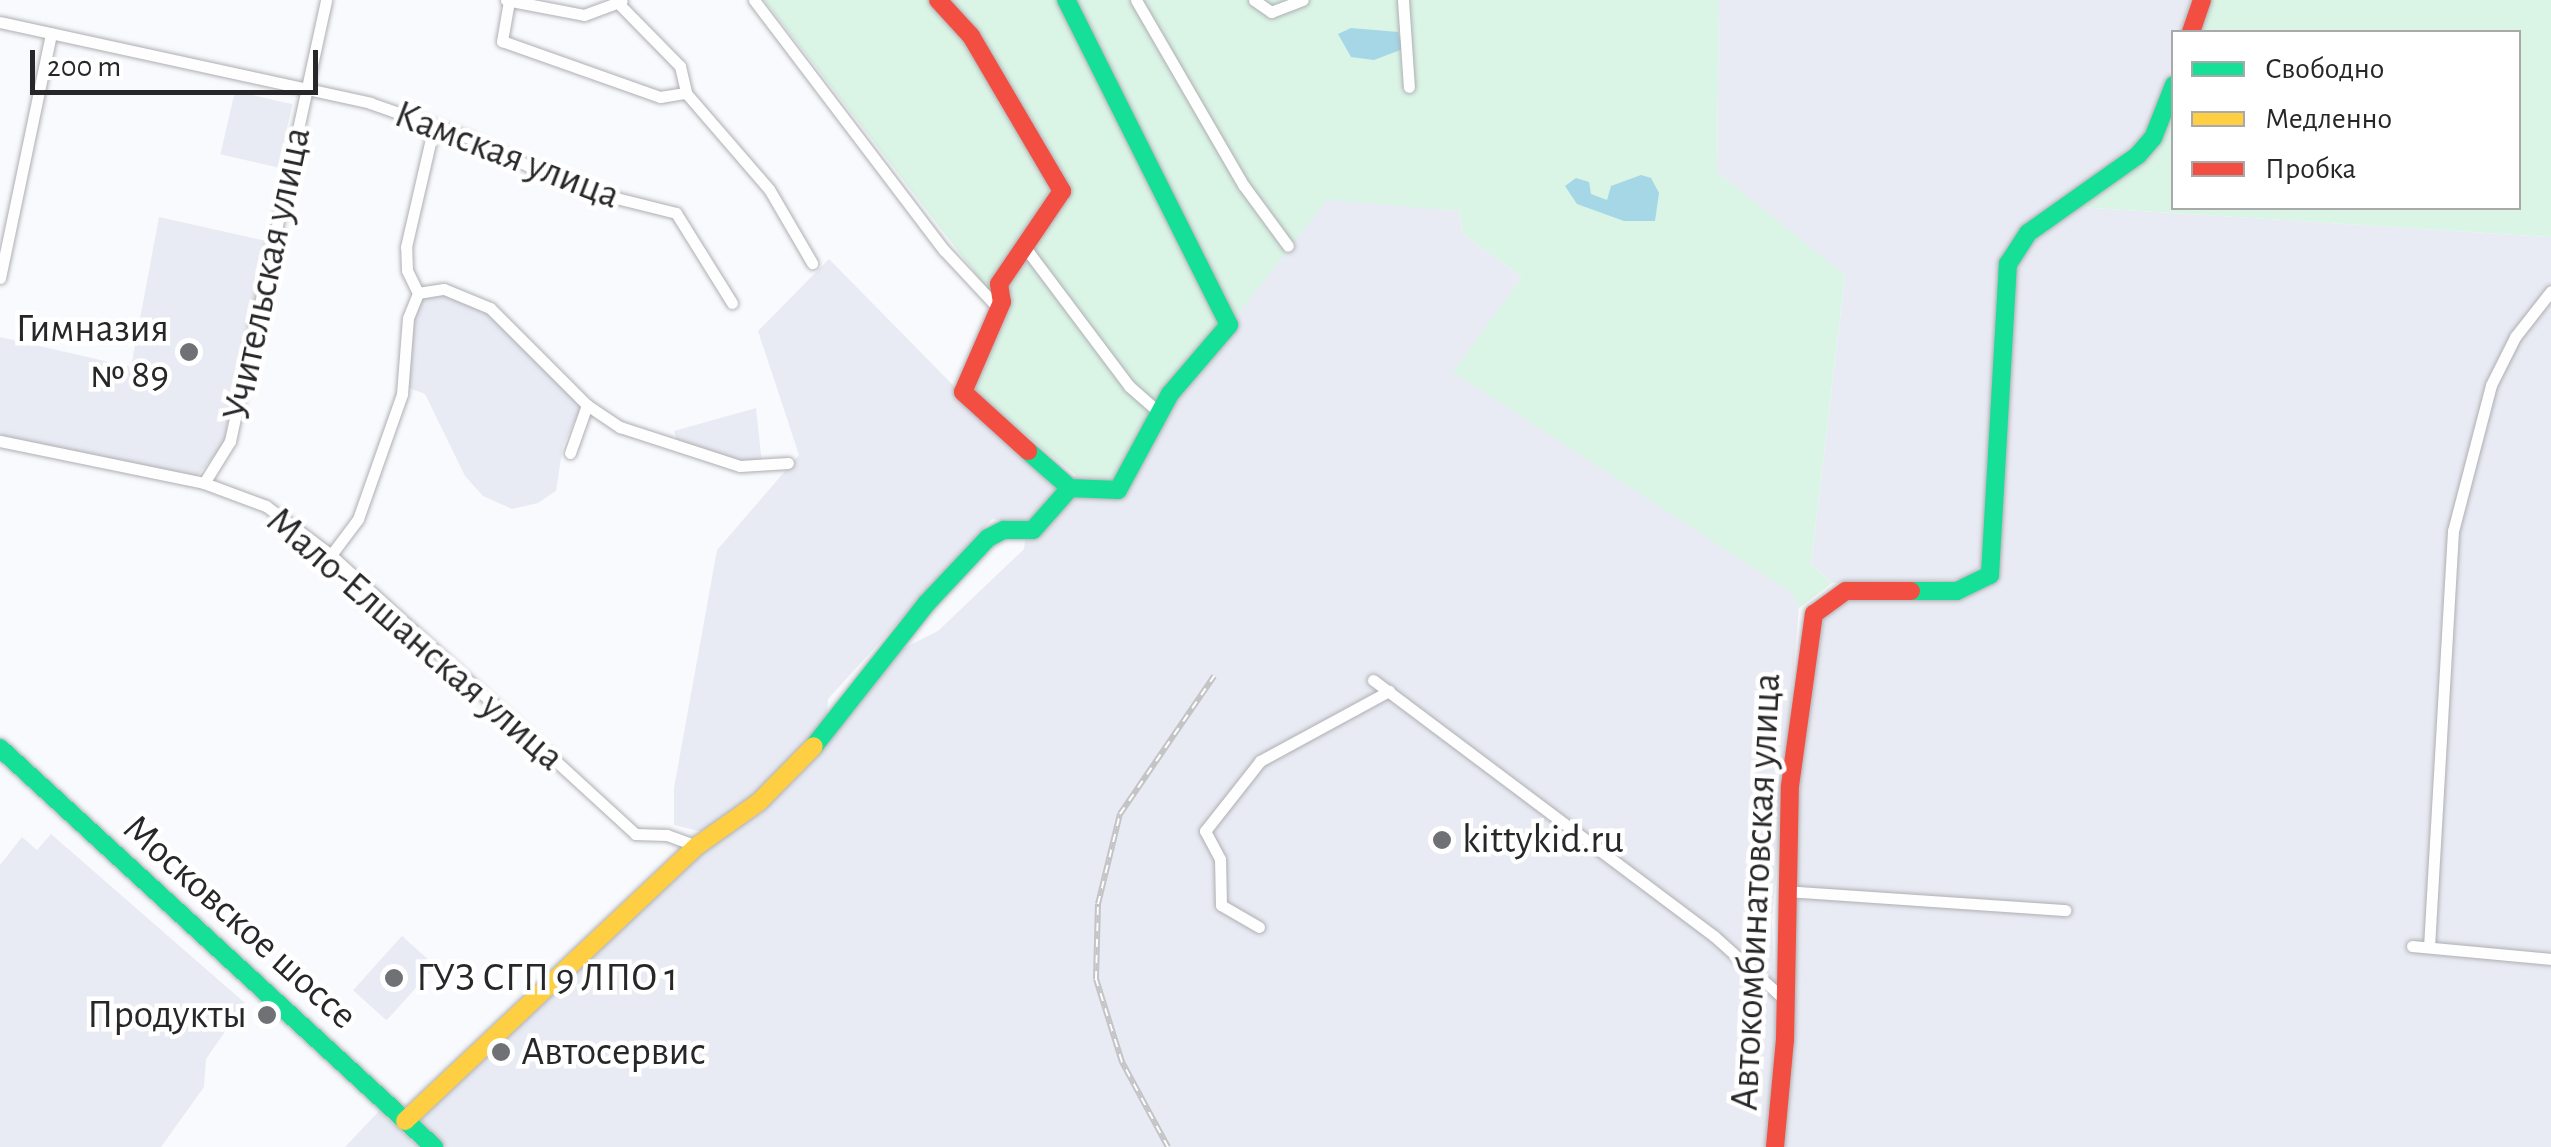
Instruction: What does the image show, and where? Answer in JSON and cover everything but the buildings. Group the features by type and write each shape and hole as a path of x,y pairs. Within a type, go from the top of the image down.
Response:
{"street":[{"name":"Учительская улица","path":"204,483 230,442 326,0"},
{"path":"686,93 660,97 502,42 508,0 584,15 621,2 680,66 686,93 769,189 812,264"},
{"path":"754,0 944,250 1000,309"},
{"path":"938,0 971,36 1062,191 998,284 1000,309 963,392 1070,488 1118,490 1162,414 1229,326 1066,0"},
{"path":"1136,0 1244,186 1288,246"},
{"path":"1254,0 1271,12 1303,0"},
{"path":"1403,0 1410,87"},
{"path":"2192,30 2202,0"},
{"name":"Камская улица","path":"0,22 370,104 434,126 576,188 676,213 732,303"},
{"path":"0,278 50,33"},
{"name":"Автокомбинатовская улица","path":"1775,1147 1785,1000 1790,786 1814,614 1846,591 1956,590 1990,575 2008,264 2028,233 2146,146 2171,92"},
{"path":"331,555 358,519 402,394 408,318 418,292 407,270 406,248 434,126"},
{"path":"1024,246 1130,386 1162,414"},
{"path":"418,292 444,289 490,308 587,405 620,427 723,462 788,463"},
{"path":"2429,947 2453,531 2491,385 2516,337 2551,291"},
{"path":"570,453 587,405"},
{"name":"Мало-Елшанская улица","path":"0,441 204,483 266,506 331,555 636,834 667,834 697,846"},
{"path":"405,1121 697,846 759,802 809,753 926,604 988,538 1004,530 1033,530 1070,488"},
{"path":"1374,680 1714,936 1785,1000"},
{"path":"1259,927 1221,905 1220,859 1205,831 1260,761 1388,692"},
{"name":"Московское шоссе","path":"0,748 434,1147"},
{"path":"1786,890 2065,910"},
{"path":"2412,946 2551,958"}],"shaded area":[{"path":"1719,0 2196,0 2186,30 2171,30 2171,73 2149,132 2007,247 1986,562 1965,579 1832,583 1811,564 1845,276 1717,172"},
{"path":"235,91 292,104 278,168 220,154"},
{"path":"1327,199 1459,211 1463,234 1522,277 1454,372 1793,593 1799,608 1772,921 1777,1050 1768,1147 447,1147 424,1126 421,1118 699,851 760,814 808,766 894,653 938,631 1024,549 1027,526 992,519 828,699 827,716 812,739 766,784 711,834 674,825 674,788 717,550 799,455 758,331 829,259 1057,491 1178,389"},
{"path":"2078,207 2551,237 2551,1147 1780,1147 1787,879 1818,618 1832,603 1855,596 1998,578 2017,263 2045,228"},
{"name":"Гимназия № 89","path":"159,217 266,241 223,446 195,478 0,435 0,337 131,367"},
{"path":"445,292 489,310 582,406 563,445 556,491 538,503 512,509 483,496 465,476 425,394 406,387 416,299"},
{"path":"756,408 762,464 740,464 677,441 674,431"},
{"path":"51,834 245,1003 206,1059 204,1087 161,1147 0,1147 0,865 22,837 37,850"},
{"name":"ГУЗ СГП 9 ЛПО 1","path":"402,936 435,966 387,1020 353,990"},
{"path":"379,1111 419,1147 345,1147"}],"green space":[{"path":"764,0 1719,0 1717,172 1845,275 1811,564 1832,583 1799,608 1792,593 1453,372 1522,277 1463,234 1459,211 1327,200 1176,394 1131,489 1076,475 959,382 1006,313"},
{"path":"2202,0 2551,0 2551,237 2078,207 2138,155 2171,89 2171,210 2521,210 2521,30 2192,30"}],"water":[{"path":"1351,28 1398,32 1403,49 1374,60 1351,57 1338,34"},
{"path":"1641,175 1651,178 1659,193 1655,221 1624,221 1577,204 1565,186 1576,178 1589,182 1591,194 1607,200 1611,186"}],"railway":[{"path":"1168,1147 1122,1062 1096,979 1098,904 1120,814 1214,676"}],"traffic: fast":[{"path":"1028,451 1070,488 1118,490 1170,394 1229,325 1066,0"},
{"path":"1911,591 1957,591 1990,575 2008,264 2028,233 2138,155 2153,138 2171,93"},
{"path":"814,746 926,604 988,538 1004,530 1033,530 1070,488"},
{"path":"0,748 434,1147"}],"traffic: slow":[{"path":"405,1121 697,846 759,802 814,746"}],"traffic: jam":[{"path":"938,0 971,36 1062,191 999,284 1002,302 963,392 1028,451"},
{"path":"2192,30 2202,0"},
{"path":"1775,1147 1785,1040 1790,786 1814,614 1846,591 1911,591"}],"place":[{"name":"Гимназия № 89","path":"189,352"},
{"name":"kittykid.ru","path":"1442,840"},
{"name":"ГУЗ СГП 9 ЛПО 1","path":"394,978"},
{"name":"Продукты","path":"267,1015"},
{"name":"Автосервис","path":"501,1052"}]}
